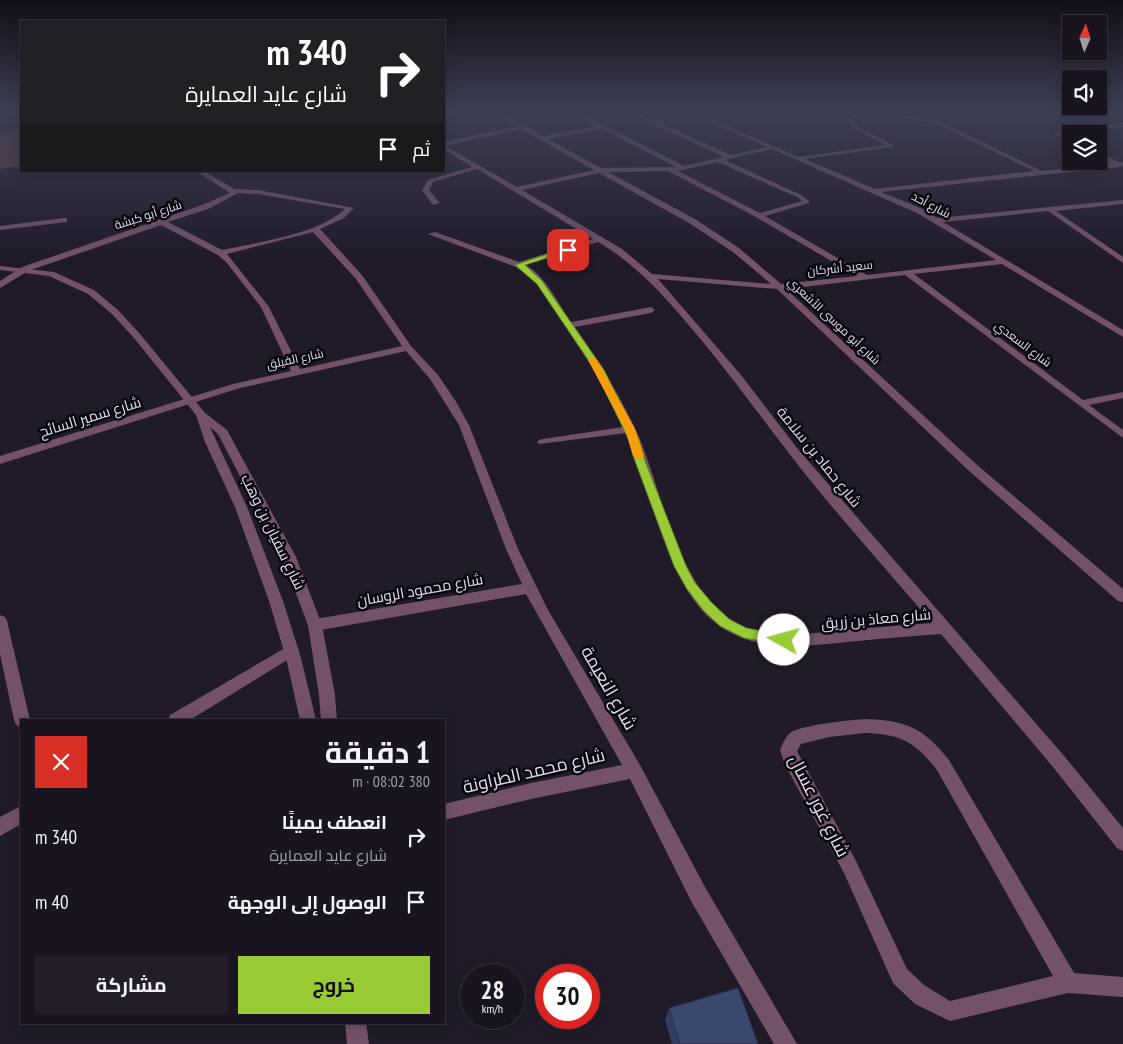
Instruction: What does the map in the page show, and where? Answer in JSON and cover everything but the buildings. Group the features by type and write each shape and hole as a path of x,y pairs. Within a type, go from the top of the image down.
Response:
{"street":[{"name":"شارع حماد بن سلامة","path":"466,160 619,251 650,276 678,305 793,451 945,628 1123,842"},
{"name":"شارع أبو موسى الأشعري","path":"583,160 707,230 736,250 779,287 965,460 1123,597"},
{"path":"667,160 683,168"},
{"path":"514,190 602,170 683,168 719,160 800,196 807,202 759,215"},
{"name":"شارع أحد","path":"804,160 876,190 937,220 1002,262 1120,331"},
{"path":"1013,160 1042,174"},
{"path":"876,190 1122,165"},
{"path":"436,203 425,190 430,181 478,167"},
{"path":"669,169 759,215 867,278"},
{"path":"201,172 236,192 276,195 350,208 335,221 314,229 221,253"},
{"name":"شارع أبو كبشة","path":"25,269 218,202 236,192"},
{"path":"937,220 1123,202"},
{"path":"1049,209 1123,262"},
{"path":"0,228 64,220"},
{"path":"162,222 221,253 230,261 262,304 296,371"},
{"name":"شارع النعيمة","path":"314,229 359,278 408,348 434,378 464,425 512,549 542,612 634,770 698,894 786,1044"},
{"name":"شارع معاذ بن زريق","path":"432,234 519,265 535,276 599,370 630,429 680,566 691,586 707,607 725,623 744,633 784,640 945,628"},
{"path":"519,265 600,239"},
{"name":"سعيد أشركان","path":"650,276 736,285 779,287 1002,262"},
{"name":"شارع سفيان بن وهب","path":"0,268 43,272 70,281 105,302 138,336 189,401 202,415 223,432 289,557 315,625 328,695 329,719"},
{"path":"0,285 25,269"},
{"name":"شارع السعدي","path":"908,274 1123,435"},
{"path":"570,325 651,310"},
{"name":"شارع الفيلق","path":"189,401 296,371 408,348"},
{"path":"1082,403 1123,395"},
{"name":"شارع سمير السائح","path":"0,460 189,401"},
{"name":"شارع سفيان بن وهب","path":"202,415 207,436 224,467 243,510 292,650 308,719"},
{"path":"544,442 630,429"},
{"name":"شارع محمود الروسان","path":"315,625 530,588"},
{"path":"0,621 22,719"},
{"path":"178,719 292,650"},
{"name":"شارع غور عسال","path":"1068,983 943,765 929,747 903,730 888,727 864,726 796,738 788,750 791,760 850,867 900,976 911,990 935,1005 950,1011 1068,983 1123,987"},
{"name":"شارع محمد الطراونة","path":"445,812 531,790 634,770"},
{"path":"0,827 20,815"},
{"path":"355,1024 358,1044"}],"shaded area":[{"path":"0,160 20,160 20,166 0,169"}],"slow traffic":[{"path":"593,360 630,429 638,456"}],"route":[{"path":"568,250 519,265 531,272 540,282 599,370 630,429 640,461 680,566 691,586 707,607 725,623 744,633 758,637 784,640"}]}
